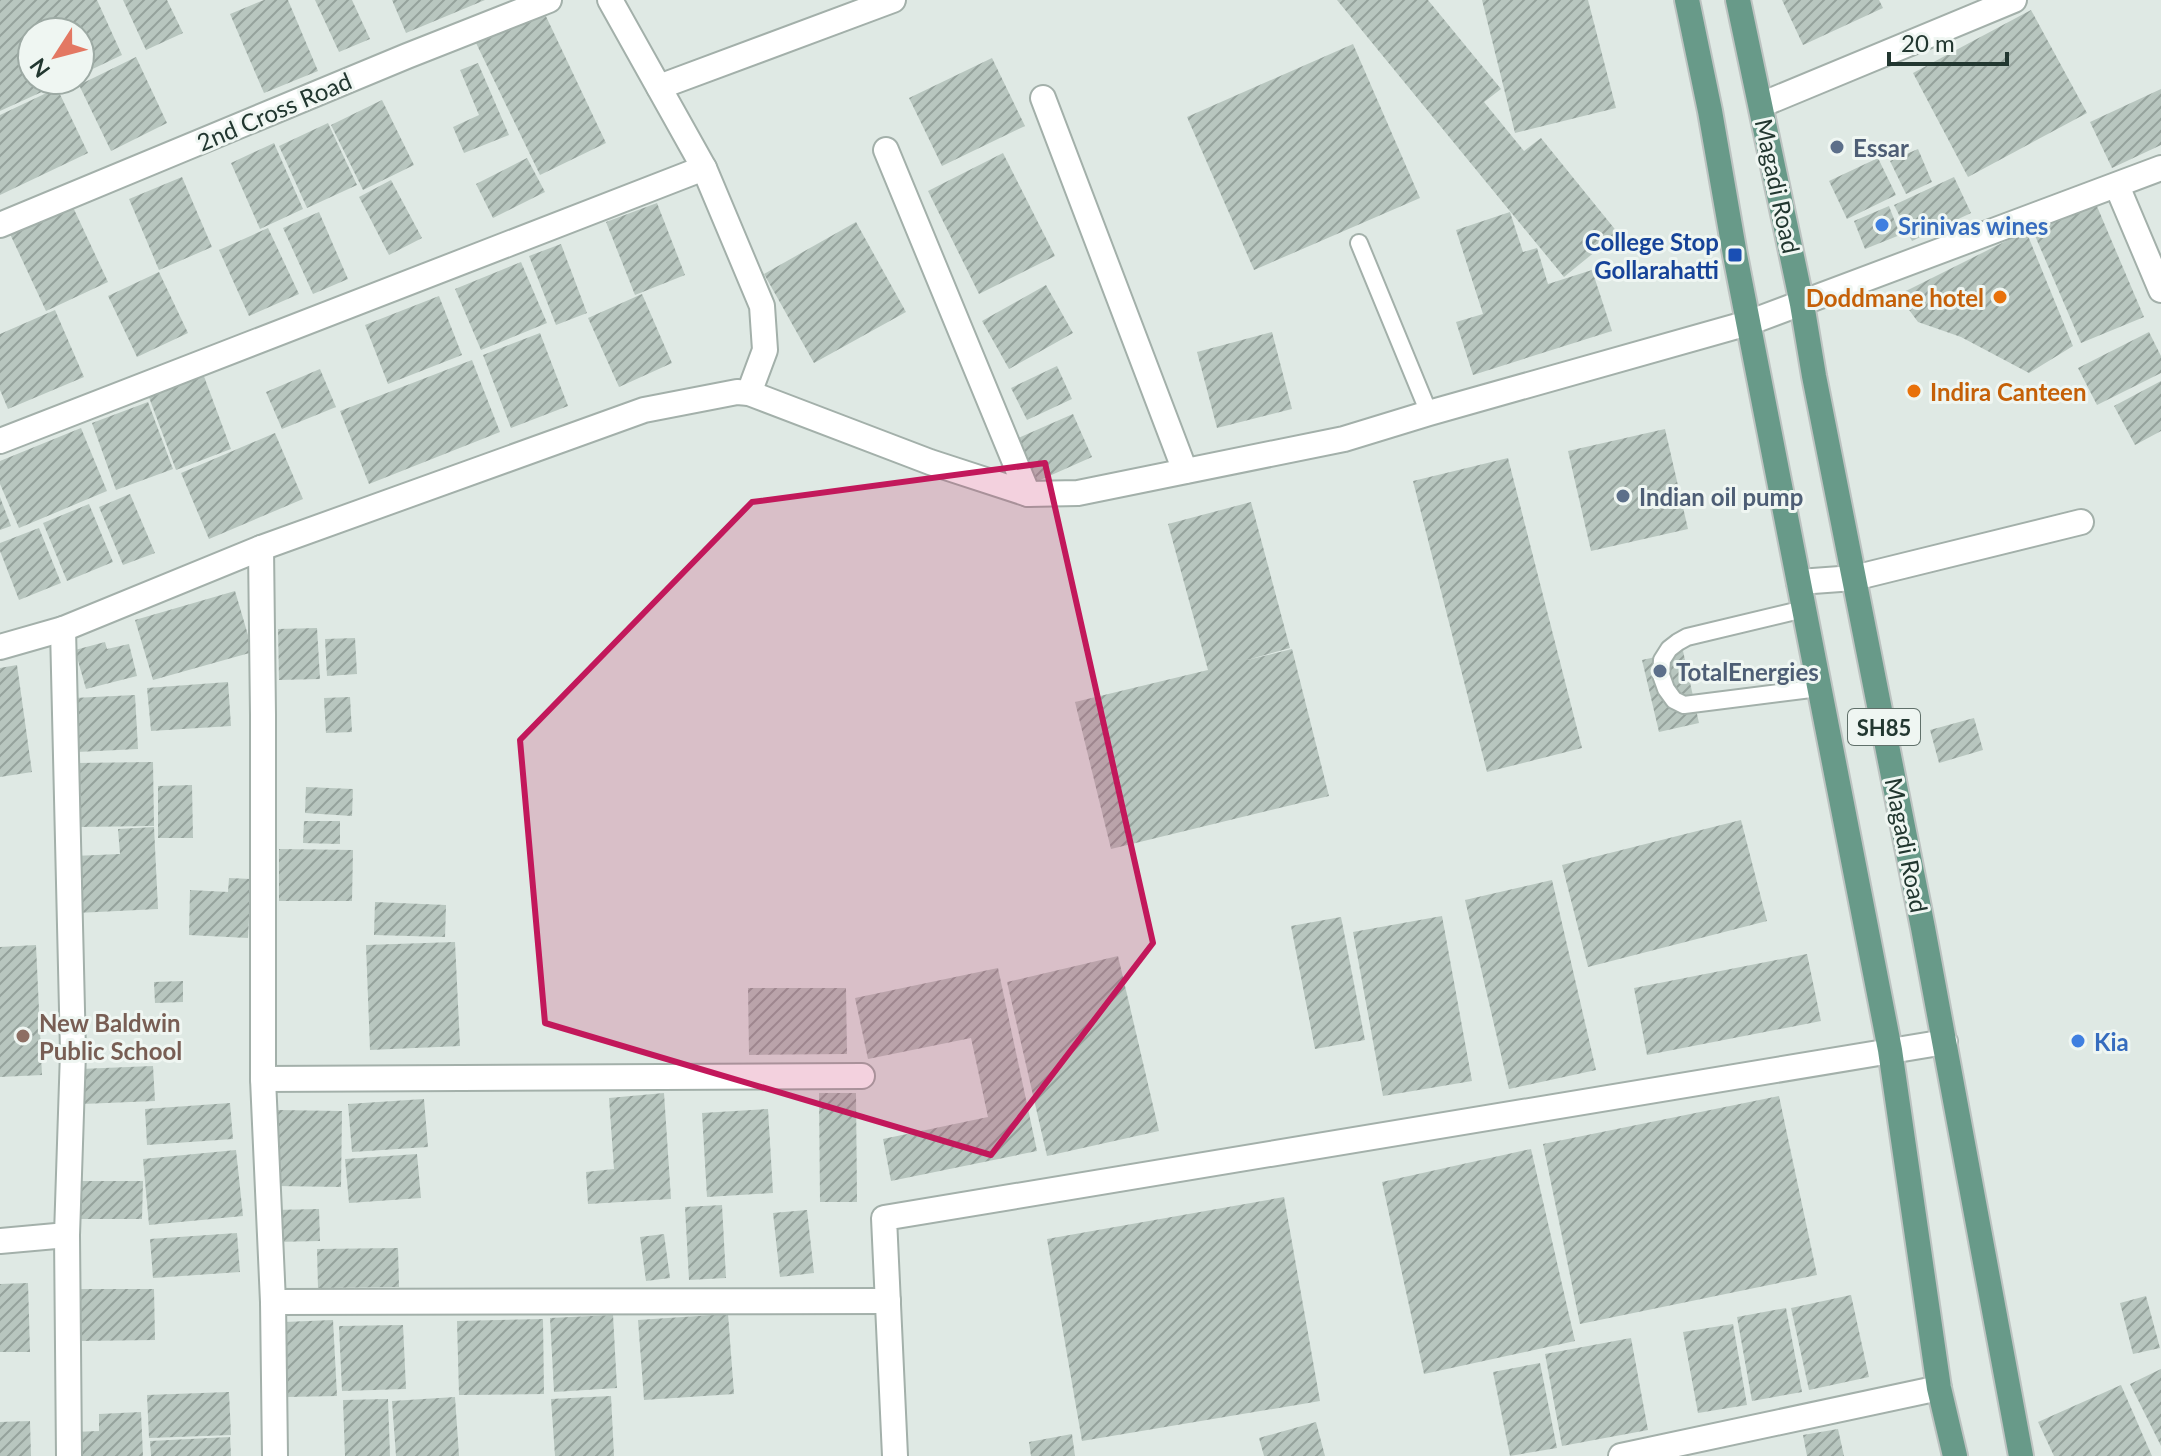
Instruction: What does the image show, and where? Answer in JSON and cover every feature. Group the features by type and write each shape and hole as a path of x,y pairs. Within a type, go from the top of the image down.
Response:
{"main road":[{"name":"SH85","path":"1687,0 1890,1050 1939,1388 1955,1456"},
{"name":"Magadi Road","path":"1738,0 1802,304 1945,1042 2021,1456"}],"street":[{"name":"2nd Cross Road","path":"0,225 549,0"},
{"path":"610,0 704,168 762,306 765,350 749,393"},
{"path":"659,87 893,0"},
{"path":"1761,105 2014,0"},
{"path":"1043,98 1185,471"},
{"path":"886,150 1028,494"},
{"path":"0,441 704,168"},
{"path":"0,647 63,629 261,548 644,410 737,392 749,393 930,462 1028,494 1078,493 1344,439 1748,323 2161,168"},
{"path":"2117,186 2161,290"},
{"path":"1799,582 1854,578 2081,522"},
{"path":"261,548 263,1079 273,1302 275,1456"},
{"path":"63,629 73,1052 67,1235 69,1456"},
{"path":"895,1456 884,1218 1945,1042"},
{"path":"263,1079 862,1076"},
{"path":"0,1241 67,1235"},
{"path":"273,1302 888,1301"},
{"path":"1621,1456 1939,1388"}],"lane":[{"path":"1359,243 1429,413"},
{"path":"1804,609 1687,637 1669,649 1662,660 1661,675 1674,700 1684,705 1819,688"}],"highlighted area":[{"path":"1045,463 1153,943 991,1155 545,1023 520,740 752,502"}],"building":[{"path":"0,0 97,0 122,55 96,67 96,16 16,16 16,96 33,96 0,111"},
{"path":"123,0 167,0 183,33 146,50"},
{"path":"264,0 288,0 318,71 264,93 230,14"},
{"path":"315,0 352,0 370,39 339,52"},
{"path":"392,0 485,0 406,33"},
{"path":"1337,0 1428,0 1501,89 1484,102 1524,151 1541,138 1618,233 1564,277"},
{"path":"1482,0 1588,0 1616,108 1515,133"},
{"path":"1782,0 1879,0 1883,8 1803,45"},
{"path":"543,10 606,143 540,175 476,43"},
{"path":"2031,10 2087,113 1968,177 1913,73"},
{"path":"1353,44 1420,198 1254,270 1187,117"},
{"path":"136,57 167,123 111,151 84,96 96,96 96,77"},
{"path":"992,58 1025,126 942,166 909,98"},
{"path":"478,63 509,135 464,153 453,127 479,115 460,70"},
{"path":"2161,89 2161,145 2112,168 2090,122"},
{"path":"40,96 61,96 88,153 0,195 0,115"},
{"path":"382,100 414,165 363,190 331,125"},
{"path":"328,123 357,185 307,208 279,146"},
{"path":"274,143 303,209 260,229 231,163"},
{"path":"1918,149 1932,182 1906,194 1890,161"},
{"path":"1003,153 1055,256 979,294 928,191"},
{"path":"527,158 545,192 493,218 476,184"},
{"path":"1878,158 1896,195 1847,219 1829,181"},
{"path":"182,177 212,247 159,270 129,199"},
{"path":"1954,177 1971,213 1912,241 1894,205"},
{"path":"391,180 422,238 389,255 359,197"},
{"path":"657,203 685,275 635,295 606,222"},
{"path":"2096,204 2144,317 2081,343 2033,231"},
{"path":"72,205 108,282 46,311 10,234"},
{"path":"1889,206 1900,235 1865,249 1854,221"},
{"path":"319,212 348,279 313,294 283,228"},
{"path":"1510,212 1523,252 1537,248 1548,284 1592,270 1612,331 1473,375 1456,322 1483,314 1456,230"},
{"path":"856,222 906,312 814,363 764,274"},
{"path":"268,228 299,294 249,316 219,250"},
{"path":"2026,231 2073,346 2029,373 1961,337 1918,322 1898,295"},
{"path":"561,244 587,313 556,325 529,256"},
{"path":"521,262 547,323 481,350 455,289"},
{"path":"159,272 188,333 137,357 108,296"},
{"path":"1046,285 1073,333 1009,369 982,321"},
{"path":"642,294 672,363 619,387 588,318"},
{"path":"439,296 462,355 388,384 365,325"},
{"path":"55,310 84,377 8,409 0,390 0,334"},
{"path":"1272,332 1292,409 1217,428 1197,352"},
{"path":"2149,332 2161,356 2161,373 2097,405 2078,368"},
{"path":"540,333 568,406 511,428 483,355"},
{"path":"472,360 500,432 369,484 340,411"},
{"path":"1057,366 1072,399 1027,420 1011,388"},
{"path":"320,369 336,407 282,429 266,392"},
{"path":"202,371 231,449 176,470 147,392"},
{"path":"2161,381 2161,431 2135,445 2114,406"},
{"path":"148,402 173,469 116,490 92,423"},
{"path":"1073,414 1092,457 1029,485 1009,442"},
{"path":"81,428 107,491 19,528 0,484 0,461"},
{"path":"1665,429 1688,529 1591,551 1568,451"},
{"path":"275,433 303,499 209,539 181,473"},
{"path":"1508,458 1582,748 1487,772 1413,481"},
{"path":"130,494 155,553 123,565 99,507"},
{"path":"0,497 11,526 0,530"},
{"path":"1251,502 1290,648 1247,660 1292,649 1329,796 1111,849 1075,702 1208,670 1168,524"},
{"path":"89,504 113,562 67,581 43,523"},
{"path":"39,528 61,583 19,600 0,551 0,543"},
{"path":"235,591 253,652 153,680 135,620"},
{"path":"317,628 320,679 279,680 278,629"},
{"path":"355,638 357,674 327,676 325,639"},
{"path":"105,642 107,649 129,644 137,676 86,689 75,650"},
{"path":"1683,651 1699,723 1659,732 1642,660"},
{"path":"17,665 32,772 0,777 0,668"},
{"path":"228,682 231,726 151,731 147,688"},
{"path":"135,695 138,749 77,752 74,698"},
{"path":"350,697 352,732 326,733 324,698"},
{"path":"1974,718 1983,750 1939,763 1930,730"},
{"path":"153,762 154,826 78,827 76,763"},
{"path":"192,785 193,838 158,838 158,786"},
{"path":"306,787 353,789 352,816 305,813"},
{"path":"1741,820 1767,921 1588,967 1562,865"},
{"path":"304,821 340,821 340,844 303,843"},
{"path":"154,827 158,909 77,913 74,856 120,854 118,829"},
{"path":"279,849 353,850 352,901 279,901"},
{"path":"229,878 251,879 248,938 189,935 190,890 228,892"},
{"path":"1552,880 1596,1070 1509,1089 1465,900"},
{"path":"375,902 446,905 445,937 374,935"},
{"path":"1442,916 1472,1081 1383,1096 1353,932"},
{"path":"1341,917 1365,1040 1315,1049 1291,926"},
{"path":"455,942 460,1046 370,1050 366,945"},
{"path":"36,945 42,1075 0,1077 0,947"},
{"path":"1807,954 1821,1021 1647,1055 1634,988"},
{"path":"1118,956 1159,1131 1047,1156 1007,982"},
{"path":"998,968 1037,1151 891,1181 883,1139 988,1117 971,1038 868,1059 855,998"},
{"path":"183,981 183,1002 155,1003 154,982"},
{"path":"748,988 846,988 847,1054 749,1055"},
{"path":"153,1066 155,1101 82,1104 80,1069"},
{"path":"664,1093 671,1199 588,1204 586,1172 614,1169 609,1098"},
{"path":"819,1093 856,1093 857,1202 820,1202"},
{"path":"1779,1096 1817,1275 1580,1324 1543,1144"},
{"path":"424,1099 428,1147 352,1152 348,1104"},
{"path":"230,1103 233,1139 147,1145 145,1109"},
{"path":"768,1109 773,1193 707,1197 702,1113"},
{"path":"278,1110 342,1111 341,1187 277,1186"},
{"path":"1531,1149 1575,1341 1424,1374 1382,1182"},
{"path":"236,1150 243,1216 149,1225 143,1159"},
{"path":"417,1154 421,1198 349,1203 345,1159"},
{"path":"77,1181 143,1181 142,1219 77,1219"},
{"path":"1284,1197 1320,1401 1082,1441 1047,1239"},
{"path":"722,1205 726,1278 689,1280 685,1207"},
{"path":"319,1209 320,1241 274,1242 273,1210"},
{"path":"807,1210 814,1273 780,1277 773,1213"},
{"path":"237,1233 240,1272 153,1278 150,1239"},
{"path":"664,1234 670,1278 646,1281 640,1237"},
{"path":"398,1248 399,1287 318,1288 317,1249"},
{"path":"28,1283 30,1352 0,1352 0,1284"},
{"path":"79,1289 154,1289 155,1340 79,1341"},
{"path":"1851,1295 1869,1377 1809,1390 1791,1308"},
{"path":"2146,1296 2160,1348 2133,1354 2120,1303"},
{"path":"1786,1308 1802,1392 1752,1401 1737,1317"},
{"path":"728,1314 734,1394 644,1400 638,1320"},
{"path":"613,1315 617,1388 554,1392 550,1318"},
{"path":"543,1319 544,1394 459,1395 457,1321"},
{"path":"333,1320 337,1396 287,1397 284,1322"},
{"path":"1733,1324 1747,1405 1698,1413 1683,1332"},
{"path":"403,1325 406,1389 342,1391 339,1326"},
{"path":"1631,1338 1648,1430 1562,1446 1545,1354"},
{"path":"1540,1363 1557,1448 1510,1456 1493,1372"},
{"path":"2161,1369 2161,1446 2130,1384"},
{"path":"2121,1385 2152,1456 2054,1456 2038,1422"},
{"path":"229,1392 231,1435 149,1438 147,1395"},
{"path":"611,1396 614,1456 555,1456 551,1399"},
{"path":"455,1397 459,1456 396,1456 392,1401"},
{"path":"388,1399 390,1456 345,1456 343,1400"},
{"path":"141,1412 143,1456 75,1456 73,1432 99,1431 99,1414"},
{"path":"30,1421 31,1456 0,1456 0,1422"},
{"path":"1316,1422 1325,1456 1264,1456 1259,1438"},
{"path":"1838,1429 1844,1456 1807,1456 1803,1435"},
{"path":"1072,1434 1075,1456 1031,1456 1029,1442"},
{"path":"230,1437 231,1456 151,1456 150,1441"}],"place":[{"name":"Essar","path":"1837,147"},
{"name":"Srinivas wines","path":"1882,225"},
{"name":"College Stop Gollarahatti","path":"1735,255"},
{"name":"Doddmane hotel","path":"2000,297"},
{"name":"Indira Canteen","path":"1914,391"},
{"name":"Indian oil pump","path":"1623,496"},
{"name":"TotalEnergies","path":"1660,671"},
{"name":"New Baldwin Public School","path":"23,1036"},
{"name":"Kia","path":"2078,1041"}]}
